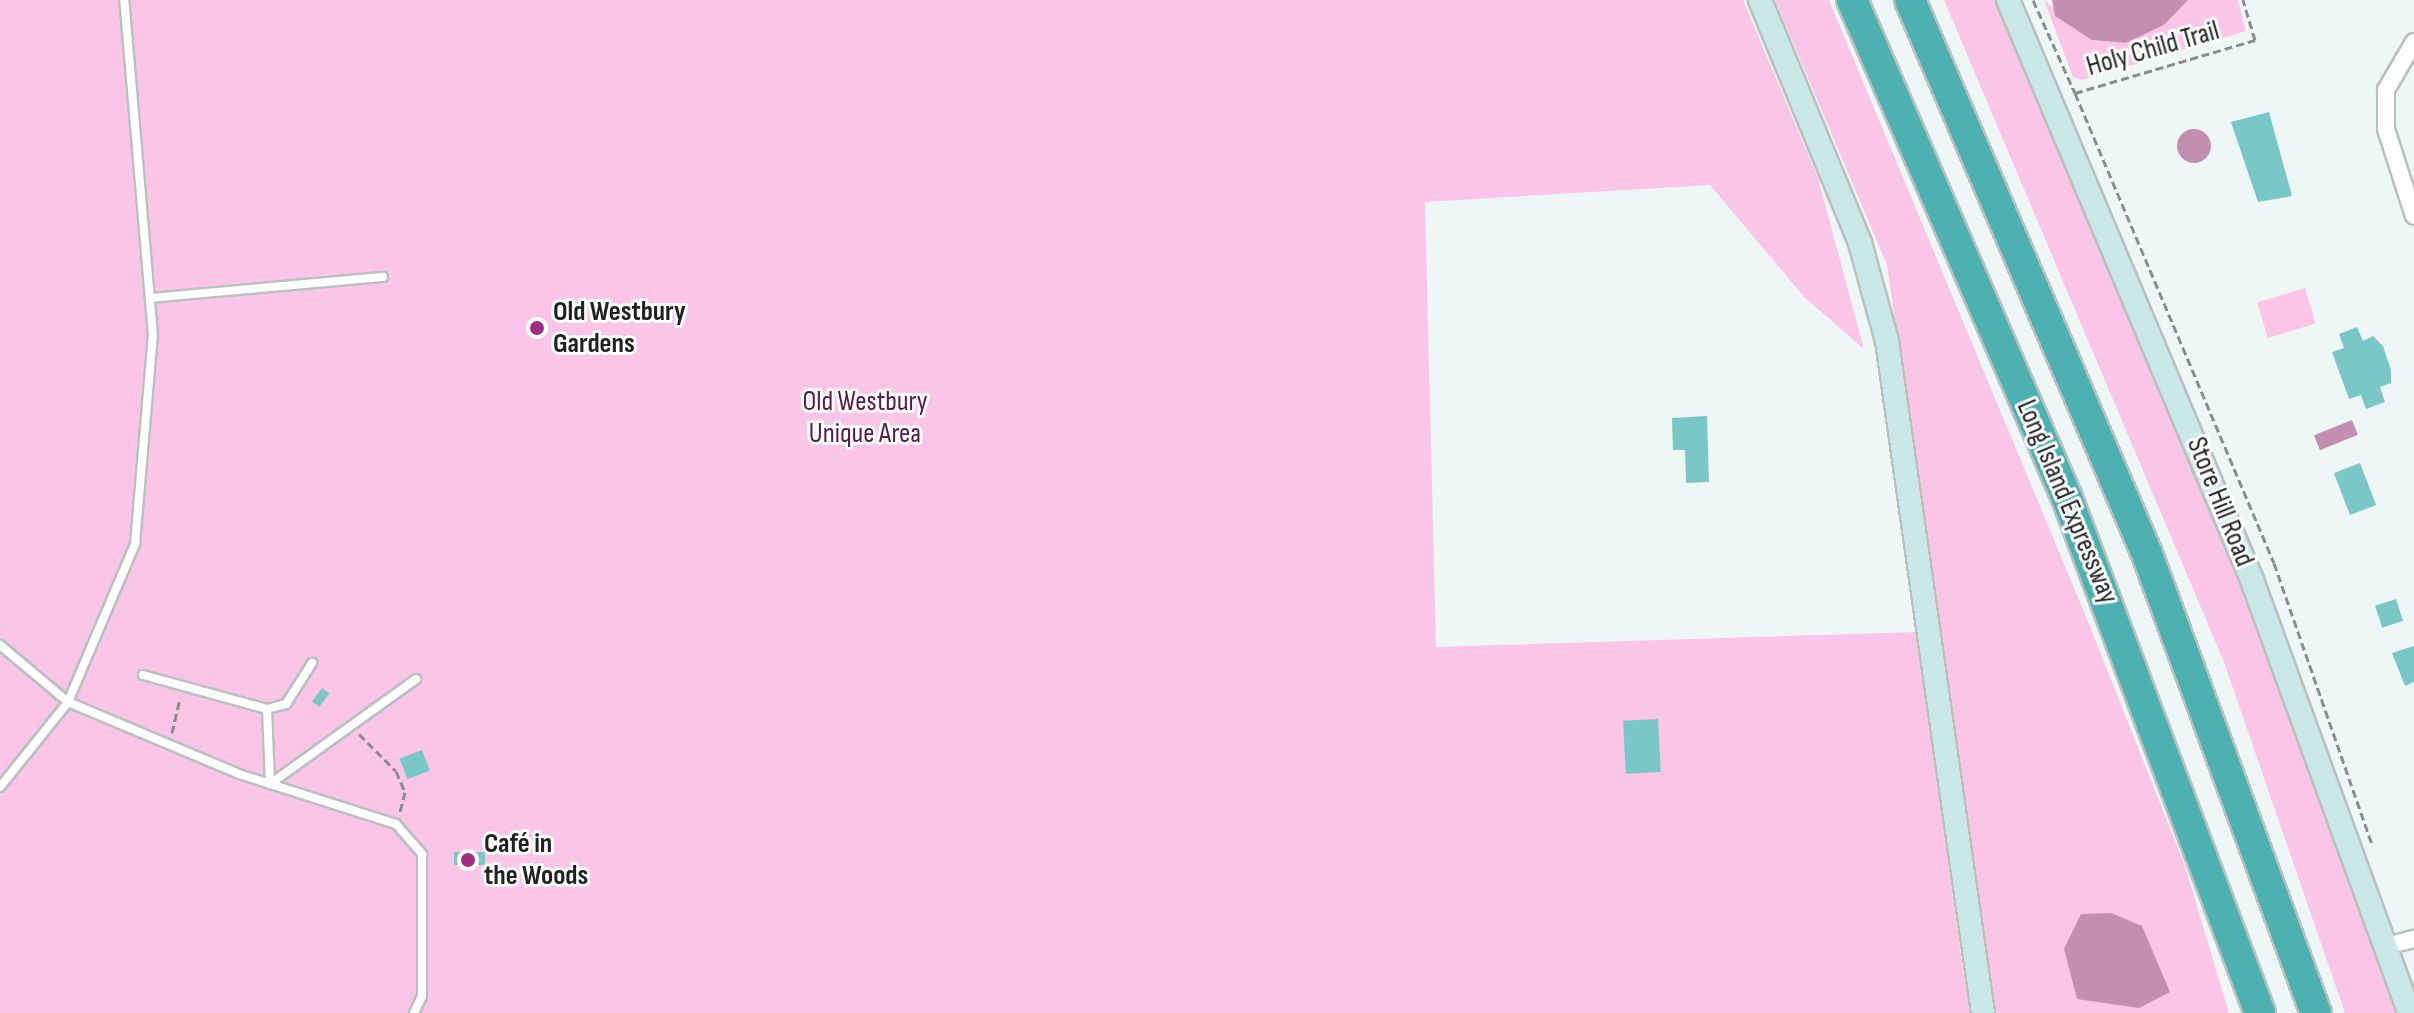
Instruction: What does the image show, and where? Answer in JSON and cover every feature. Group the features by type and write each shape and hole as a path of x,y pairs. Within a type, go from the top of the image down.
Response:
{"highway":[{"name":"Long Island Expressway","path":"1852,0 2102,585 2260,1013"},
{"name":"Long Island Expressway","path":"1910,0 2147,554 2316,1013"}],"main road":[{"path":"1760,0 1860,243 1887,341 1983,1013"},
{"name":"Store Hill Road","path":"2008,0 2252,580 2410,1013"}],"street":[{"path":"2414,42 2396,68 2386,104 2386,129 2414,216"},
{"path":"2387,946 2414,939"}],"lane":[{"path":"0,787 68,702 135,544 150,298 124,0"},
{"path":"150,298 383,277"},
{"path":"0,645 68,702 270,784 396,824 422,854 422,996 414,1013"},
{"path":"143,675 267,709 286,704 312,663"},
{"path":"270,784 416,679"},
{"path":"267,709 270,784"}],"path":[{"name":"Holy Child Trail","path":"2033,0 2075,93 2255,40 2243,0"},
{"path":"169,745 182,686"},
{"path":"350,726 396,771 405,792 396,824"}],"green space":[{"name":"Old Westbury Gardens","path":"0,0 1743,0 1818,178 1864,349 1804,297 1710,185 1425,202 1436,647 1917,632 1964,978 1978,979 1983,1013 0,1013"},
{"path":"1775,0 1829,0 2087,619 2185,866 2229,1013 1995,1013 1887,265"},
{"path":"1944,0 2000,0 2233,555 2400,1013 2345,1013 2224,662"},
{"path":"2044,0 2092,40 2126,43 2164,25 2188,0 2238,0 2246,31 2082,80 2073,77"},
{"path":"2305,288 2316,323 2268,338 2257,303"}],"shaded area":[{"path":"2052,0 2188,0 2164,25 2126,43 2092,40 2055,16"},
{"path":"2194,129 2206,134 2211,146 2206,158 2194,163 2182,158 2177,146 2182,134"},
{"path":"2352,420 2358,435 2320,450 2314,435"},
{"path":"2111,913 2142,926 2170,992 2139,1008 2077,999 2064,949 2081,914"}],"building":[{"path":"2269,112 2292,196 2258,202 2231,122"},
{"path":"2357,327 2363,341 2373,336 2383,346 2391,370 2391,383 2380,387 2385,402 2366,409 2361,395 2349,399 2332,352 2344,348 2339,334"},
{"path":"1707,416 1709,482 1686,483 1685,450 1673,450 1672,418"},
{"path":"2360,463 2376,505 2350,515 2334,473"},
{"path":"2396,599 2403,621 2382,628 2375,606"},
{"path":"2414,646 2414,682 2405,686 2392,653"},
{"path":"322,688 329,693 319,707 312,702"},
{"path":"1658,719 1661,772 1626,774 1623,721"},
{"path":"422,750 430,771 407,779 400,759"},
{"path":"454,852 485,852 485,865 454,865"}],"place":[{"name":"Old Westbury Gardens","path":"537,328"},
{"name":"Café in the Woods","path":"468,860"}],"park label":[{"name":"Old Westbury Unique Area","path":"865,418"}]}
